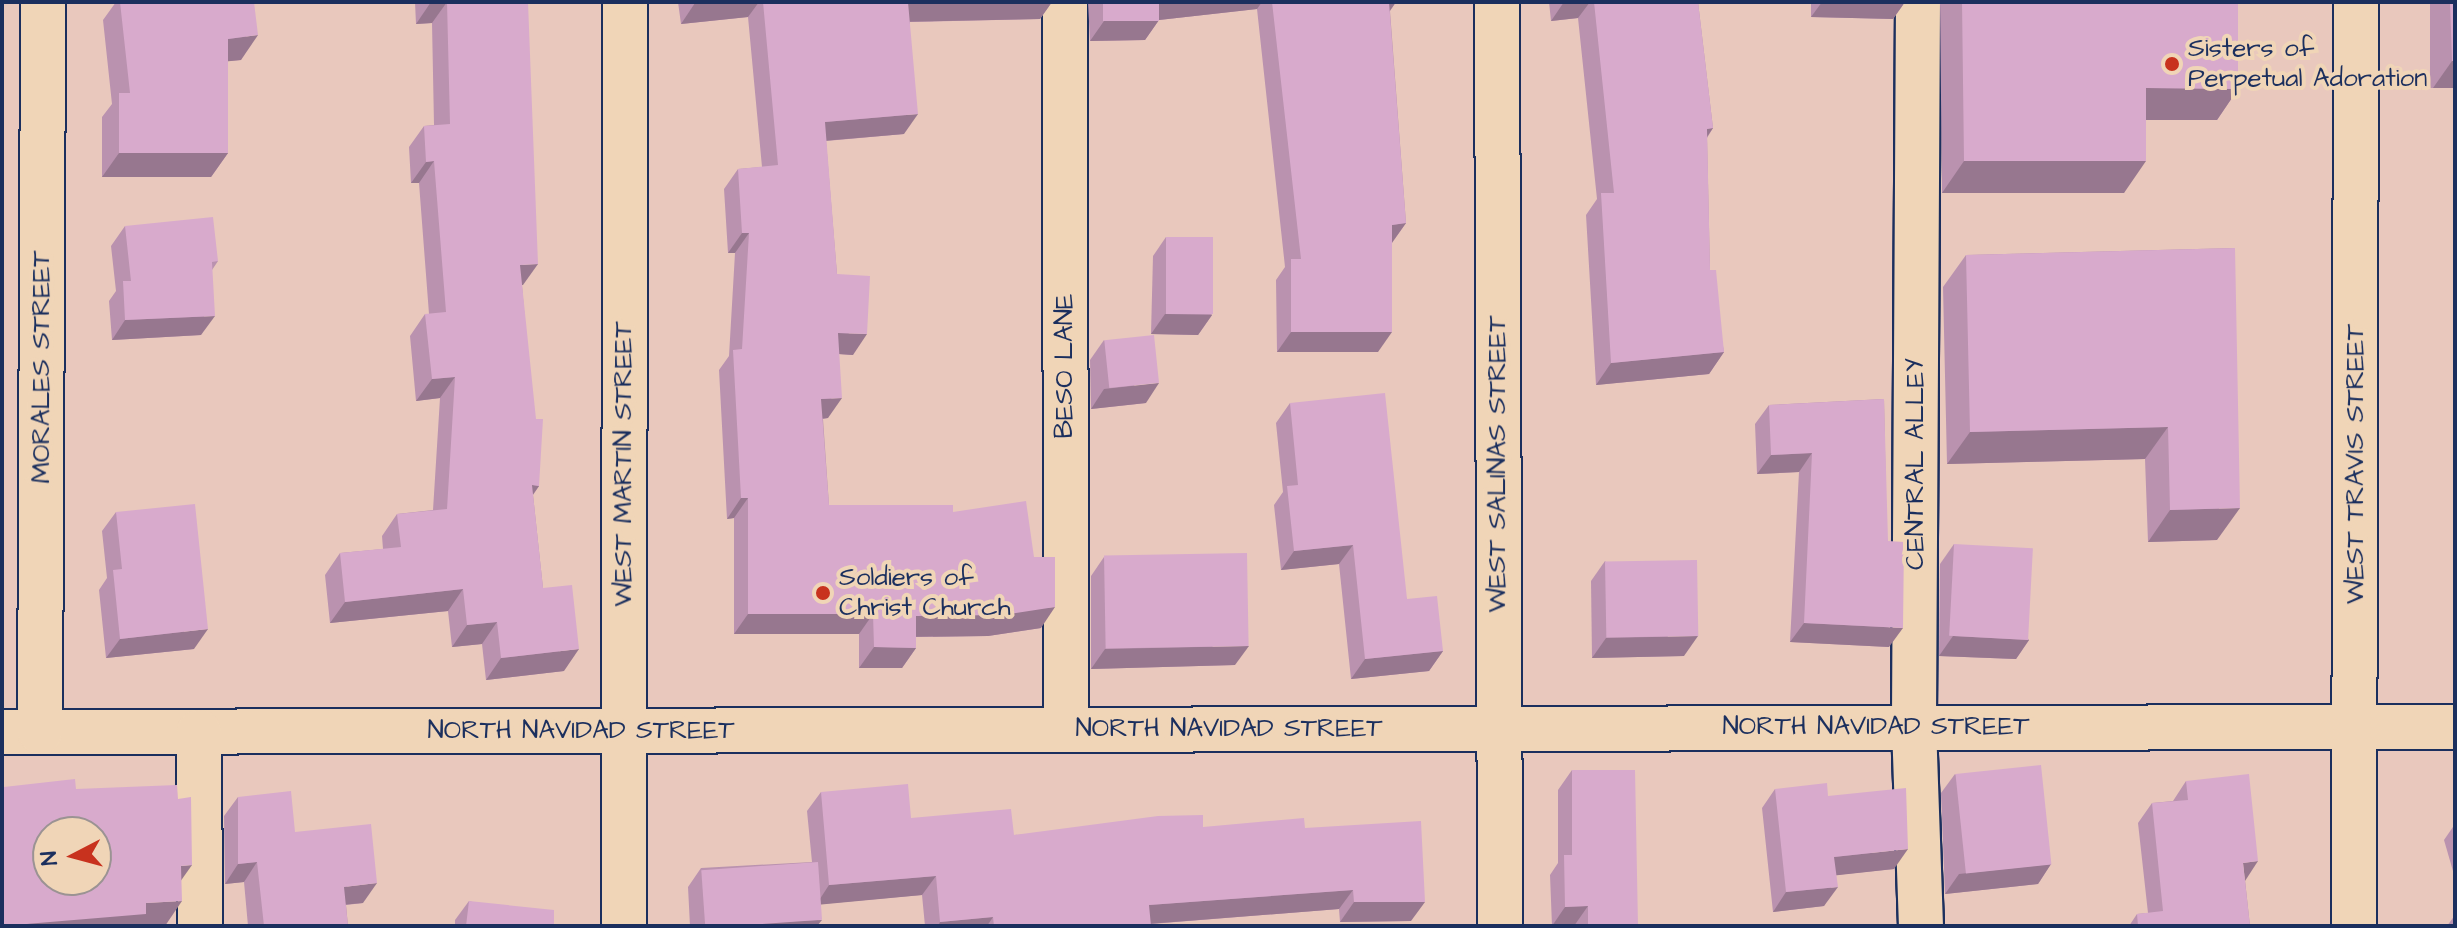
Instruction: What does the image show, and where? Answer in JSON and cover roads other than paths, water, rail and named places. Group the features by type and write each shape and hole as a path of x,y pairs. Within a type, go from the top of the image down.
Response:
{"street":[{"name":"MORALES STREET","path":"21,732 43,2"},
{"name":"WEST MARTIN STREET","path":"624,926 625,2"},
{"name":"BESO LANE","path":"1065,2 1066,730"},
{"name":"WEST SALINAS STREET","path":"1497,2 1500,926"},
{"name":"CENTRAL ALLEY","path":"1918,2 1914,726 1921,926"},
{"name":"WEST TRAVIS STREET","path":"2354,926 2356,2"},
{"name":"NORTH NAVIDAD STREET","path":"21,732 2455,727"},
{"path":"199,732 200,926"}],"place":[{"name":"Sisters of Perpetual Adoration","path":"2172,64"},
{"name":"Soldiers of Christ Church","path":"823,593"}]}
